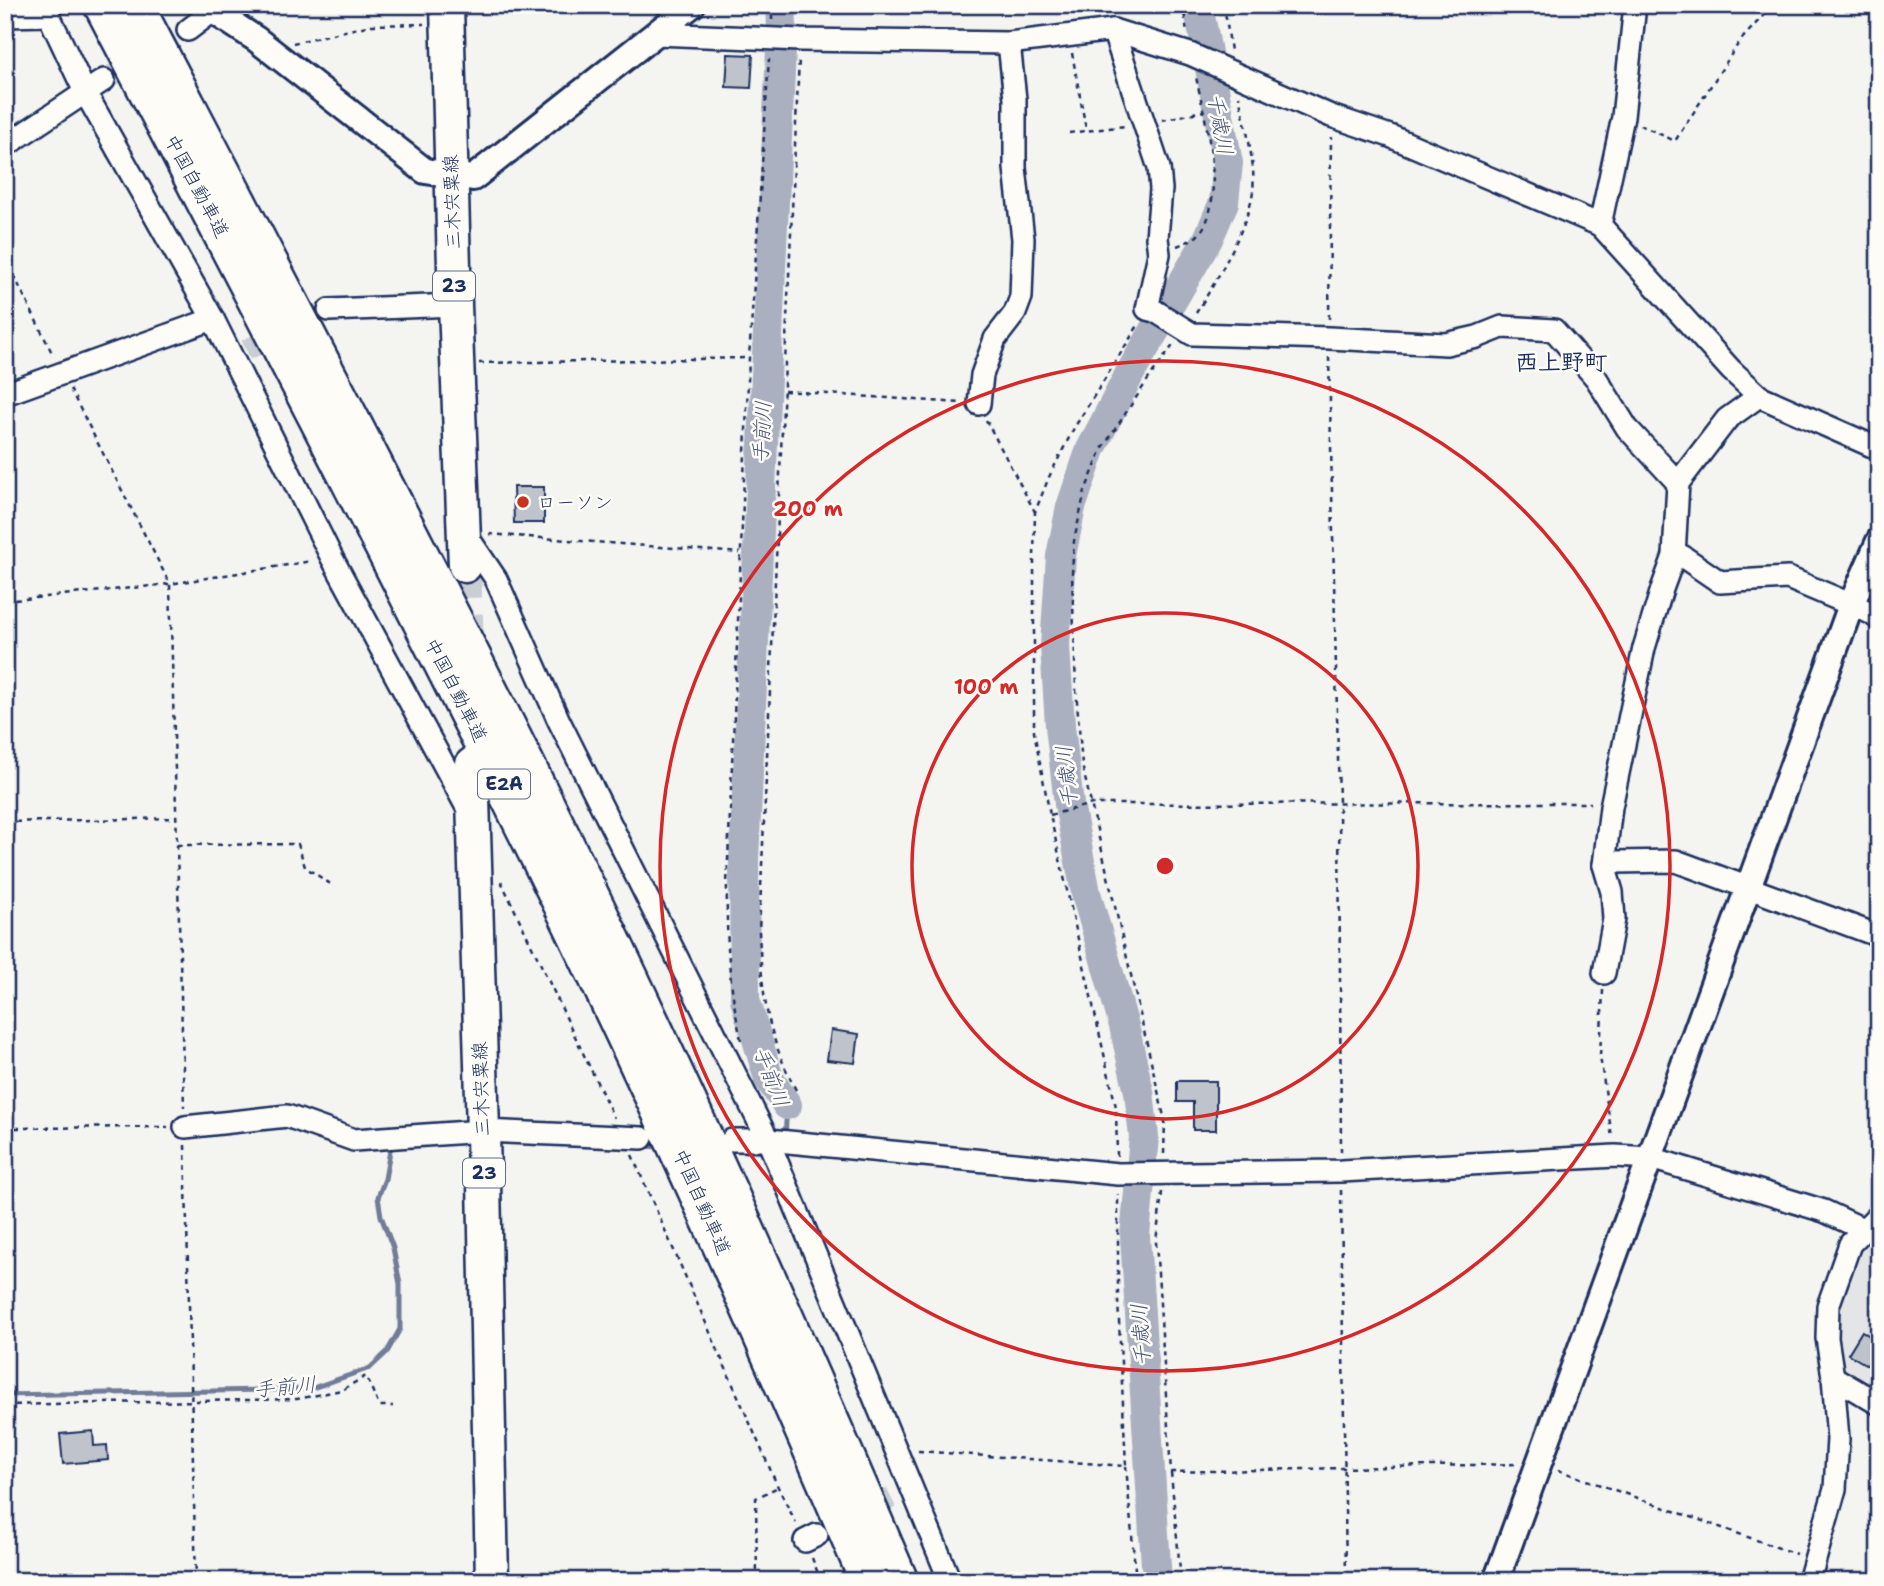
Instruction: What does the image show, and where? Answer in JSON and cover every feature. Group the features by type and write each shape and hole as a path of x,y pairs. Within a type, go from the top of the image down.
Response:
{"highway":[{"name":"中国自動車道","path":"103,5 372,522 523,823 659,1108 790,1395 869,1581"},
{"name":"中国自動車道","path":"134,5 549,811 673,1070 809,1370 899,1581"}],"main road":[{"name":"三木宍粟線","path":"447,15 465,566"},
{"name":"三木宍粟線","path":"471,764 483,1131 492,1581"}],"street":[{"path":"188,30 211,8 275,53 425,171 473,178 692,5"},
{"path":"1600,225 1623,117 1635,5"},
{"path":"5,16 47,10 85,92 214,319 240,353 332,558 473,818"},
{"path":"656,34 1009,43 1113,30 1195,57 1331,116 1390,136 1600,225 1731,370 1759,396 1879,449"},
{"path":"1113,30 1159,168 1161,189 1158,254 1151,310 1192,334 1446,344 1477,337 1502,327 1554,330 1596,378 1627,428 1678,483"},
{"path":"979,404 982,374 995,340 1015,313 1021,297 1023,239 1015,168 1015,99 1009,43"},
{"path":"5,146 104,80"},
{"path":"329,310 455,305"},
{"path":"5,394 214,319"},
{"path":"1604,973 1614,919 1612,892 1604,865 1611,807 1644,648 1661,589 1674,556 1678,483 1727,419 1759,396"},
{"path":"465,533 496,579 559,721 768,1140 897,1450 902,1493 950,1581"},
{"path":"1496,1581 1851,605 1879,541"},
{"path":"1674,556 1682,556 1720,582 1788,578 1879,619"},
{"path":"1604,865 1615,862 1676,861 1879,936"},
{"path":"185,1127 288,1116 354,1140 483,1131 633,1138"},
{"path":"732,1140 768,1140 1121,1174 1161,1175 1341,1171 1615,1156 1651,1158 1824,1211 1872,1222"},
{"path":"1812,1571 1835,1489 1838,1439 1827,1338 1828,1306 1850,1244 1872,1222"},
{"path":"1833,1377 1879,1404"}],"path":[{"path":"772,5 785,39 784,391 759,930 761,981 770,1029 796,1090"},
{"path":"1158,254 1195,237 1210,209 1214,190 1211,150 1183,5"},
{"path":"1181,1581 1156,1242 1165,1121 1082,765 1072,573 1074,541 1084,491 1102,449 1181,329 1203,302 1239,233 1253,189 1248,140 1232,73 1224,5"},
{"path":"1623,117 1675,141 1740,41 1773,5"},
{"path":"275,53 297,41 371,25 447,15"},
{"path":"1069,36 1086,131"},
{"path":"741,1042 731,994 726,940 740,553 749,358 785,39"},
{"path":"1331,116 1329,338 1339,803 1346,1581"},
{"path":"5,257 170,584 196,1581"},
{"path":"1136,1581 1126,1465 1118,1300 1121,1174 1116,1107 1034,732 1032,633 1035,512 1074,428 1151,310"},
{"path":"458,365 749,358"},
{"path":"784,391 979,404 994,439 1035,512"},
{"path":"465,533 740,553"},
{"path":"5,601 170,584 332,558"},
{"path":"1050,815 1092,804 1593,803 1611,807"},
{"path":"5,822 176,818"},
{"path":"177,845 298,844 305,867 332,885"},
{"path":"496,870 633,1138 778,1488 811,1538 821,1581"},
{"path":"1604,973 1600,1056 1615,1156"},
{"path":"5,1128 185,1127"},
{"path":"5,1405 297,1399 342,1390 366,1376 379,1406 393,1406"},
{"path":"897,1450 1126,1465"},
{"path":"1171,1472 1539,1463 1812,1571"},
{"path":"757,1581 756,1498 778,1488"}],"shaded area":[{"path":"1879,1229 1879,1397 1841,1373 1836,1329 1837,1303 1856,1257"}],"building":[{"path":"728,54 753,55 751,88 726,87"},
{"path":"513,487 544,487 544,523 514,523"},
{"path":"831,1030 859,1034 855,1063 827,1060"},
{"path":"1177,1081 1216,1081 1216,1130 1193,1130 1193,1102 1177,1102"},
{"path":"1862,1331 1879,1342 1879,1372 1848,1354"},
{"path":"93,1431 94,1446 107,1445 108,1460 63,1464 60,1434"}],"waterway":[{"name":"手前川","path":"781,5 744,860 745,999 769,1079 787,1105"},
{"name":"千歳川","path":"1157,1581 1135,1236 1144,1137 1139,1092 1124,1026 1086,893 1069,804 1055,646 1061,556 1071,507 1091,449 1129,375 1208,239 1224,202 1228,163 1198,5"},
{"name":"手前川","path":"785,1138 787,1105"},
{"name":"手前川","path":"5,1395 310,1389 370,1368 387,1352 400,1329 400,1284 378,1197 393,1145"},
{"name":"手前川","path":"641,1146 662,1147"},
{"name":"手前川","path":"724,1150 767,1152"}],"tunnel":[{"path":"104,80 188,30"},
{"path":"246,350 329,310"},
{"path":"465,566 468,648"},
{"path":"817,1535 893,1497"}],"place":[{"name":"ローソン","path":"523,502"}],"district":[{"name":"西上野町","path":"1561,362"}]}
